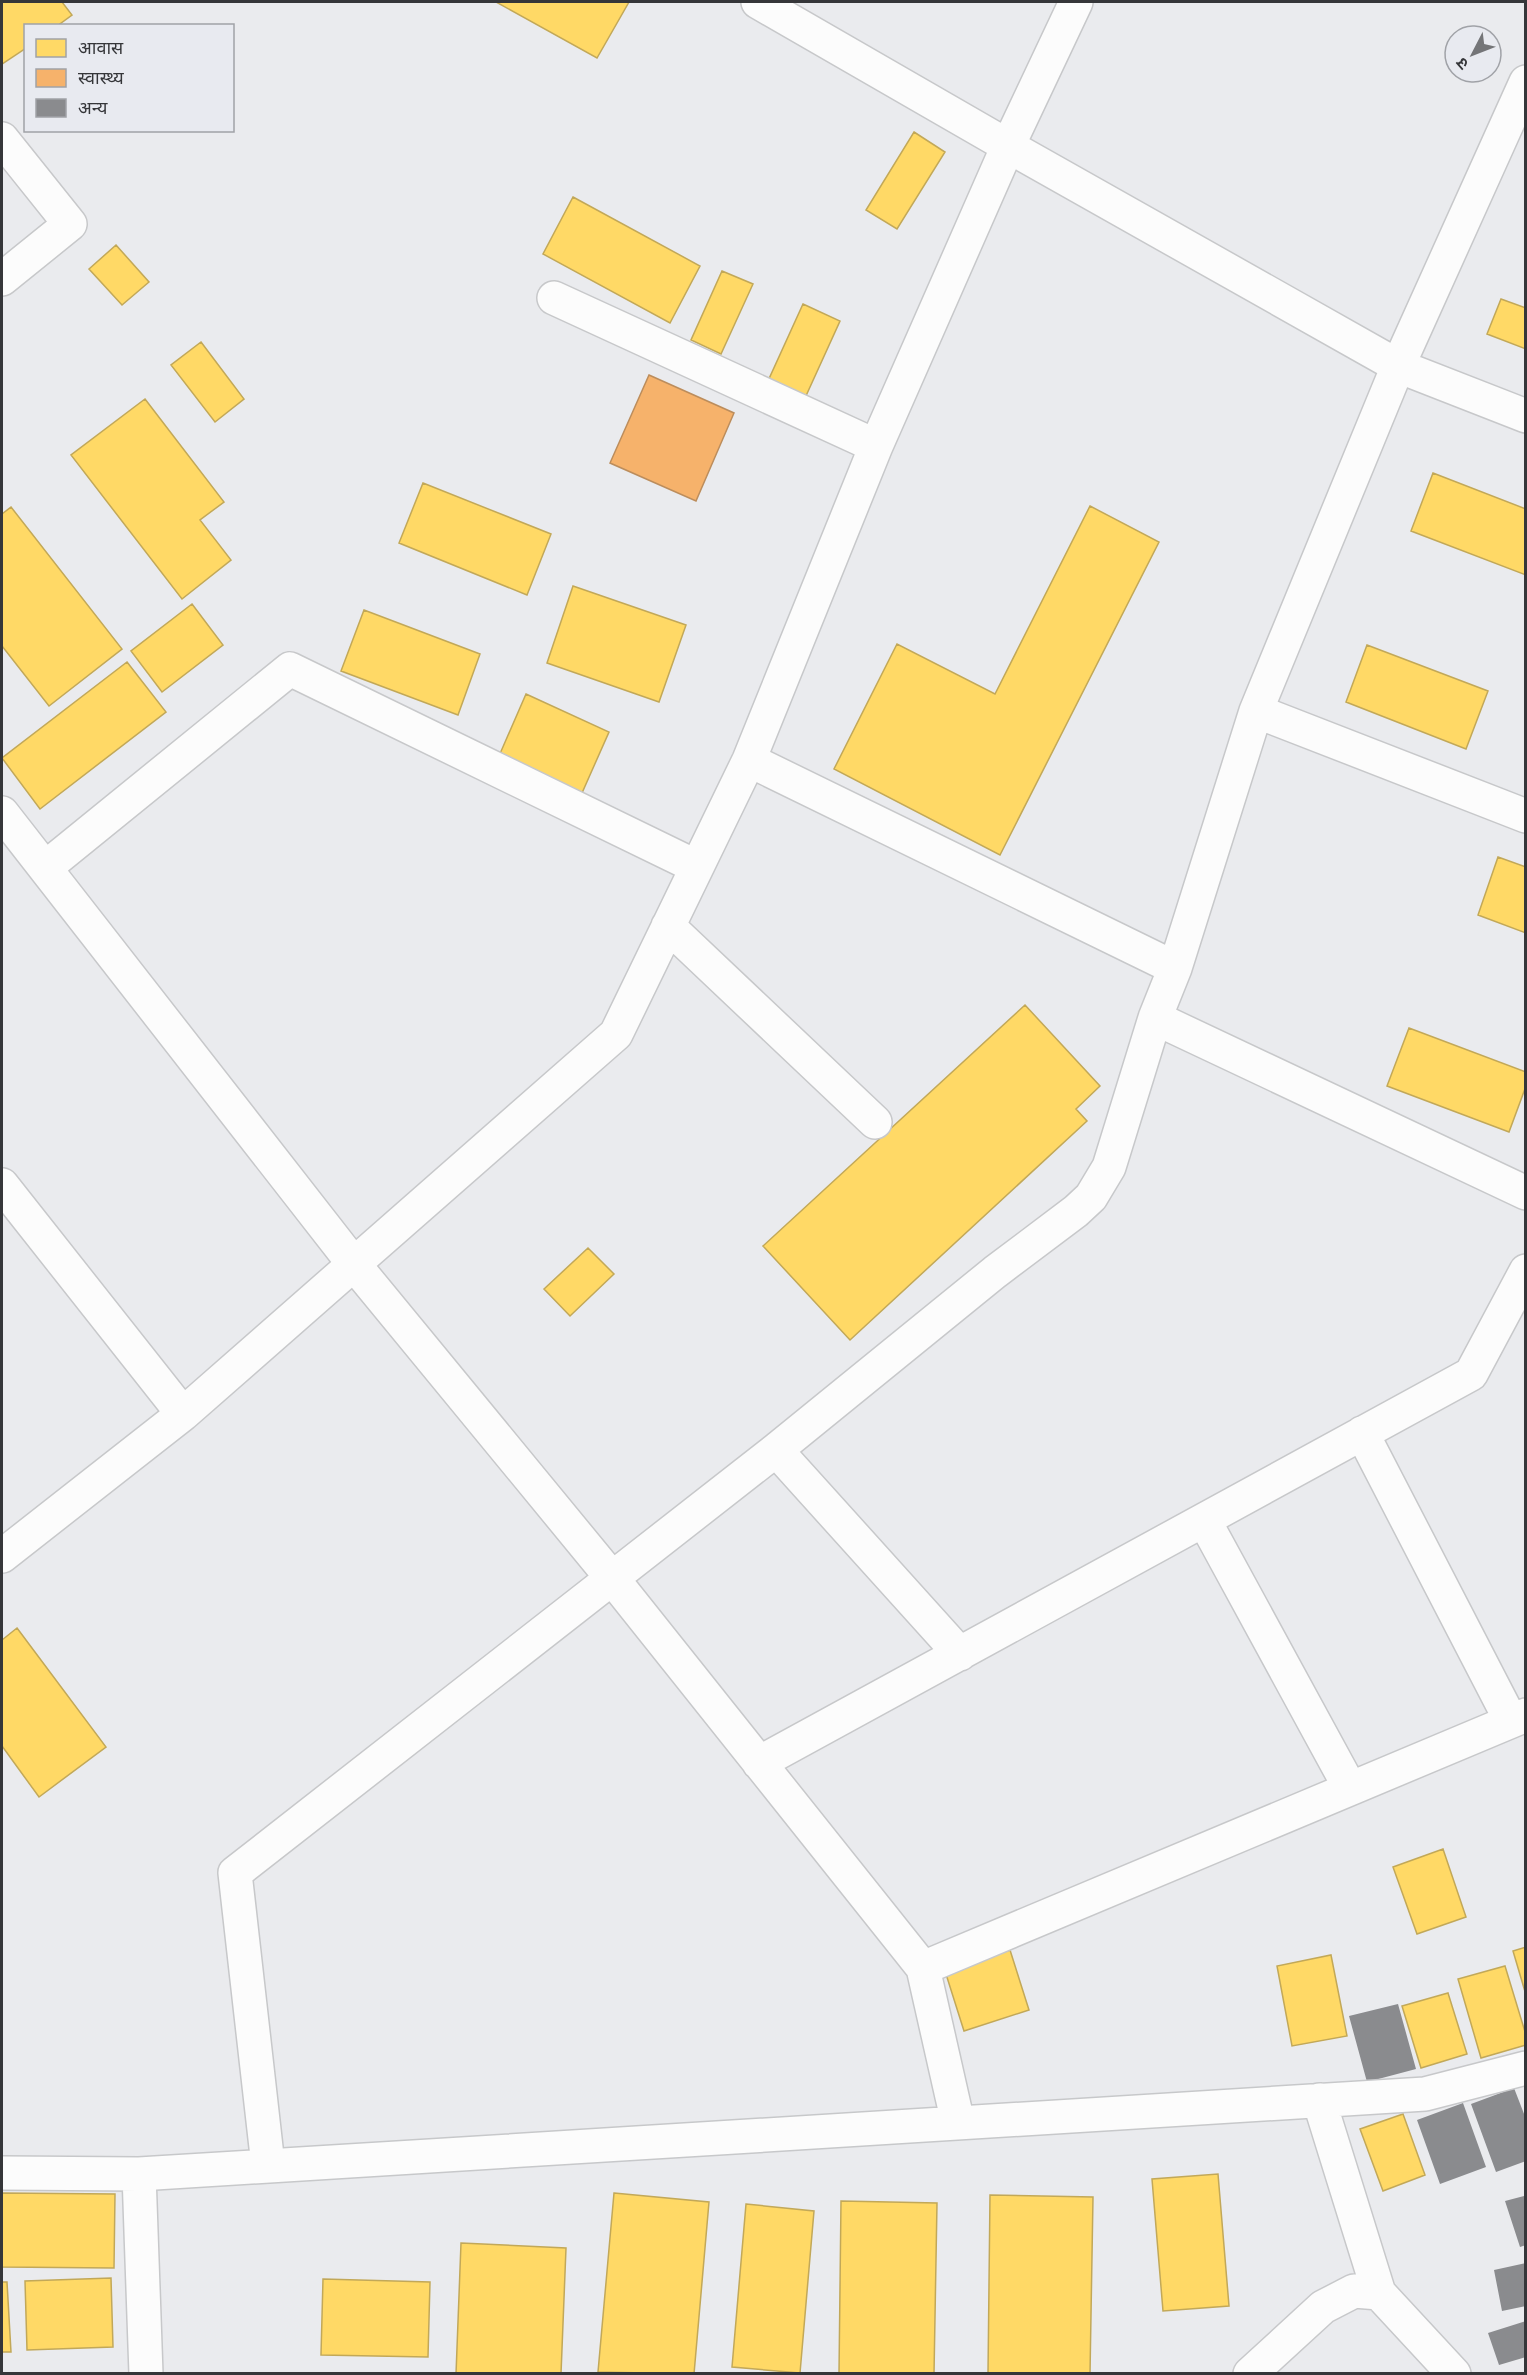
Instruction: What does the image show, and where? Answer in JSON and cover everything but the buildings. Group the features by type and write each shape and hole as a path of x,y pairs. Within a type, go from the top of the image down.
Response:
{"street":[{"path":"758,2 1398,366 1526,416"},
{"path":"2,1554 183,1414 616,1034 749,760 876,446 1008,146 1076,2"},
{"path":"268,2165 235,1873 776,1450 1091,1197 1109,1167 1155,1018 1175,968 1256,711 1398,366 1526,82"},
{"path":"2,139 70,224 2,279"},
{"path":"554,298 876,446"},
{"path":"45,868 290,669 697,867"},
{"path":"1256,711 1526,816"},
{"path":"749,760 1175,968"},
{"path":"2,813 354,1263 612,1578 923,1968 958,2123"},
{"path":"668,926 875,1122"},
{"path":"1155,1018 1526,1193"},
{"path":"2,1185 183,1414"},
{"path":"759,1763 1471,1374 1526,1271"},
{"path":"923,1968 1518,1718 1362,1433"},
{"path":"776,1450 960,1654"},
{"path":"1204,1520 1350,1788"},
{"path":"2,2173 140,2174 1425,2094 1526,2068"},
{"path":"1319,2100 1379,2293 1454,2373"},
{"path":"140,2174 146,2373"},
{"path":"1250,2373 1323,2307 1354,2291 1379,2293"}]}
